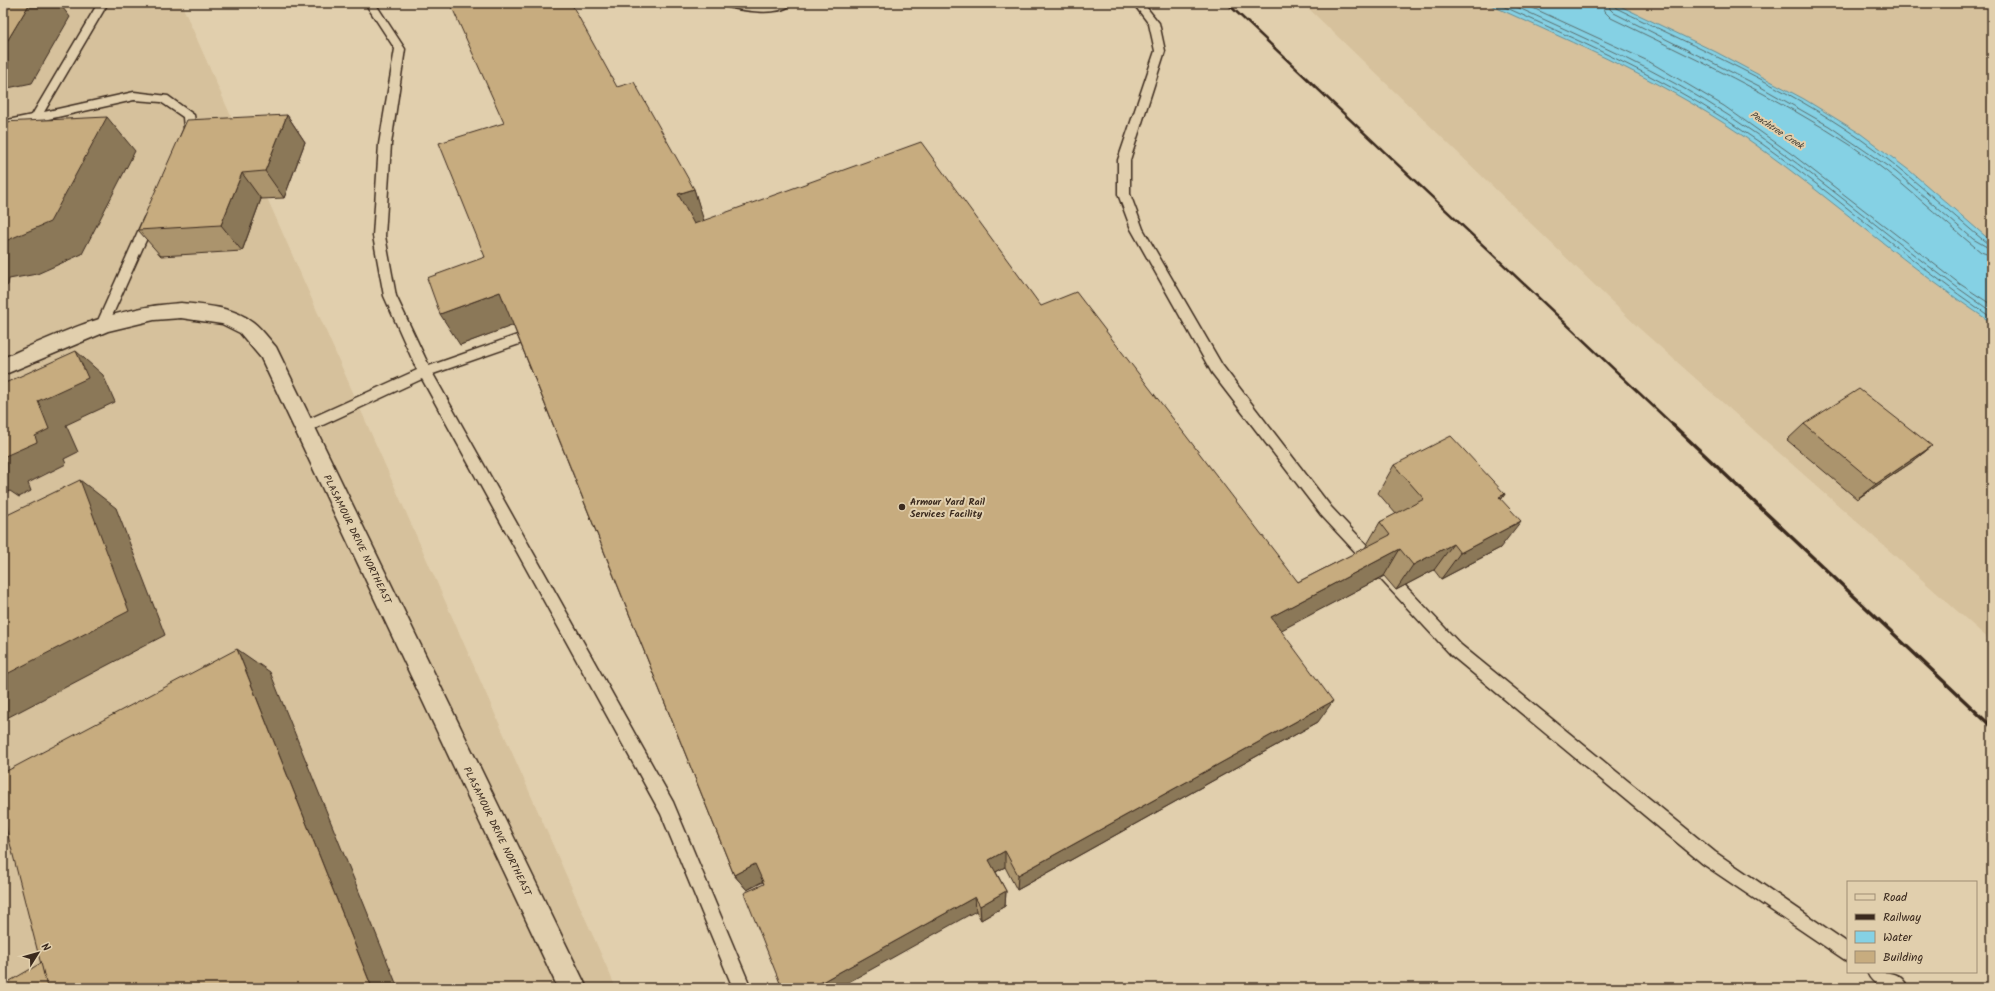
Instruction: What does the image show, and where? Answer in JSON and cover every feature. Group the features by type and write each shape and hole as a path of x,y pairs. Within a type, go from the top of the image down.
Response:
{"street":[{"name":"PLASAMOUR DRIVE NORTHEAST","path":"3,367 118,319 156,311 190,310 221,315 247,328 269,353 573,988"}],"lane":[{"path":"36,117 103,3"},
{"path":"370,3 400,49 385,144 379,236 390,296 425,372 666,808 742,988"},
{"path":"725,3 744,9 771,8 788,3"},
{"path":"1138,3 1154,23 1160,51 1124,160 1124,194 1137,229 1217,369 1326,511 1456,650 1709,858 1847,952"},
{"path":"3,125 134,96 164,99 188,115 190,129 180,151"},
{"path":"102,325 154,208"},
{"path":"305,427 425,372 523,338"},
{"path":"1877,973 1899,988"}],"shaded area":[{"path":"3,3 181,3 616,988 3,988"},
{"path":"1303,3 1992,3 1992,642 1640,329"}],"water":[{"name":"Peachtree Creek","path":"1486,3 1614,3 1716,52 1804,99 1861,134 1910,171 1992,242 1992,323 1902,258 1786,167 1724,123 1692,103 1624,67"}],"building":[{"path":"3,3 30,3 3,48"},
{"name":"Armour Yard Rail Services Facility","path":"450,3 571,3 617,87 634,82 694,189 678,194 694,224 921,142 1041,306 1076,292 1298,582 1390,535 1380,522 1424,499 1394,465 1451,436 1505,494 1499,497 1521,521 1460,553 1453,544 1413,565 1400,549 1271,617 1333,701 1018,875 1005,851 989,860 1006,891 980,906 975,897 811,988 782,988 744,893 764,884 755,864 734,875 500,292 440,314 427,278 485,257 439,143 504,123"},
{"path":"287,115 265,171 242,173 221,225 138,230 187,120"},
{"path":"107,117 50,222 3,242 3,122"},
{"path":"76,351 88,378 38,401 49,429 35,436 37,442 3,457 3,384"},
{"path":"1859,389 1932,446 1876,484 1804,424"},
{"path":"80,480 129,611 3,676 3,517"},
{"path":"237,649 372,988 47,988 3,816 3,773"},
{"path":"41,963 47,987 3,988 3,985"}],"railway":[{"path":"1227,3 1674,426"},
{"path":"1673,425 1992,727"}],"place":[{"name":"Armour Yard Rail Services Facility","path":"902,507"}]}
